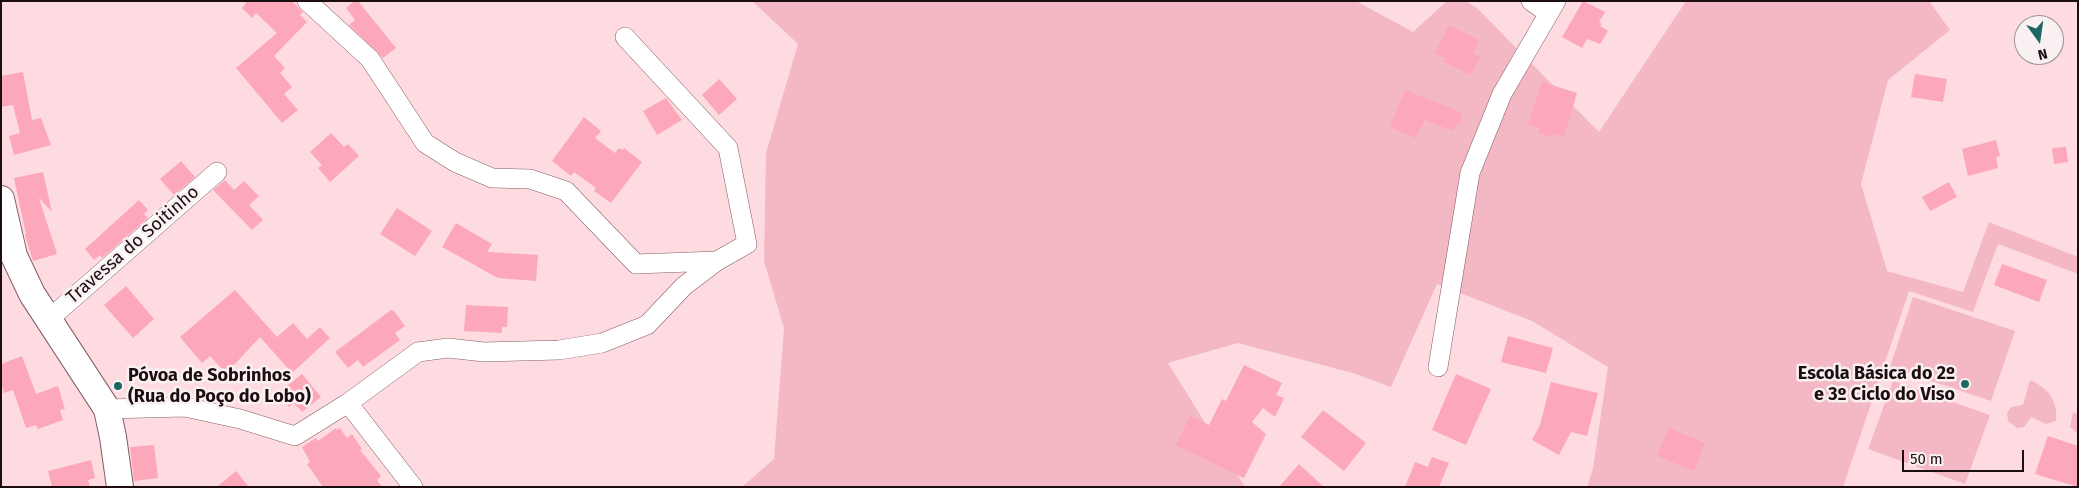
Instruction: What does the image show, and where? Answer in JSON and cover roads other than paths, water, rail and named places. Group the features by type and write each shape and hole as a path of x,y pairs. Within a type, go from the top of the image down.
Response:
{"street":[{"path":"307,1 370,59 425,143 455,162 492,178 530,179 566,191 636,264 717,261"},
{"path":"1438,367 1470,173 1502,94 1552,7 1531,1"},
{"path":"107,409 185,407 240,419 295,436 348,404 418,352 448,348 484,352 559,350 602,343 647,324 684,286 717,261 747,244 728,148 625,37"},
{"name":"Travessa do Soitinho","path":"49,319 217,172"},
{"path":"1,199 14,256 32,294 107,409 114,437 120,487"},
{"path":"348,404 413,487"}],"place":[{"name":"Escola Básica do 2º e 3º Ciclo do Viso","path":"1965,384"},
{"name":"Póvoa de Sobrinhos (Rua do Poço do Lobo)","path":"118,386"}]}
